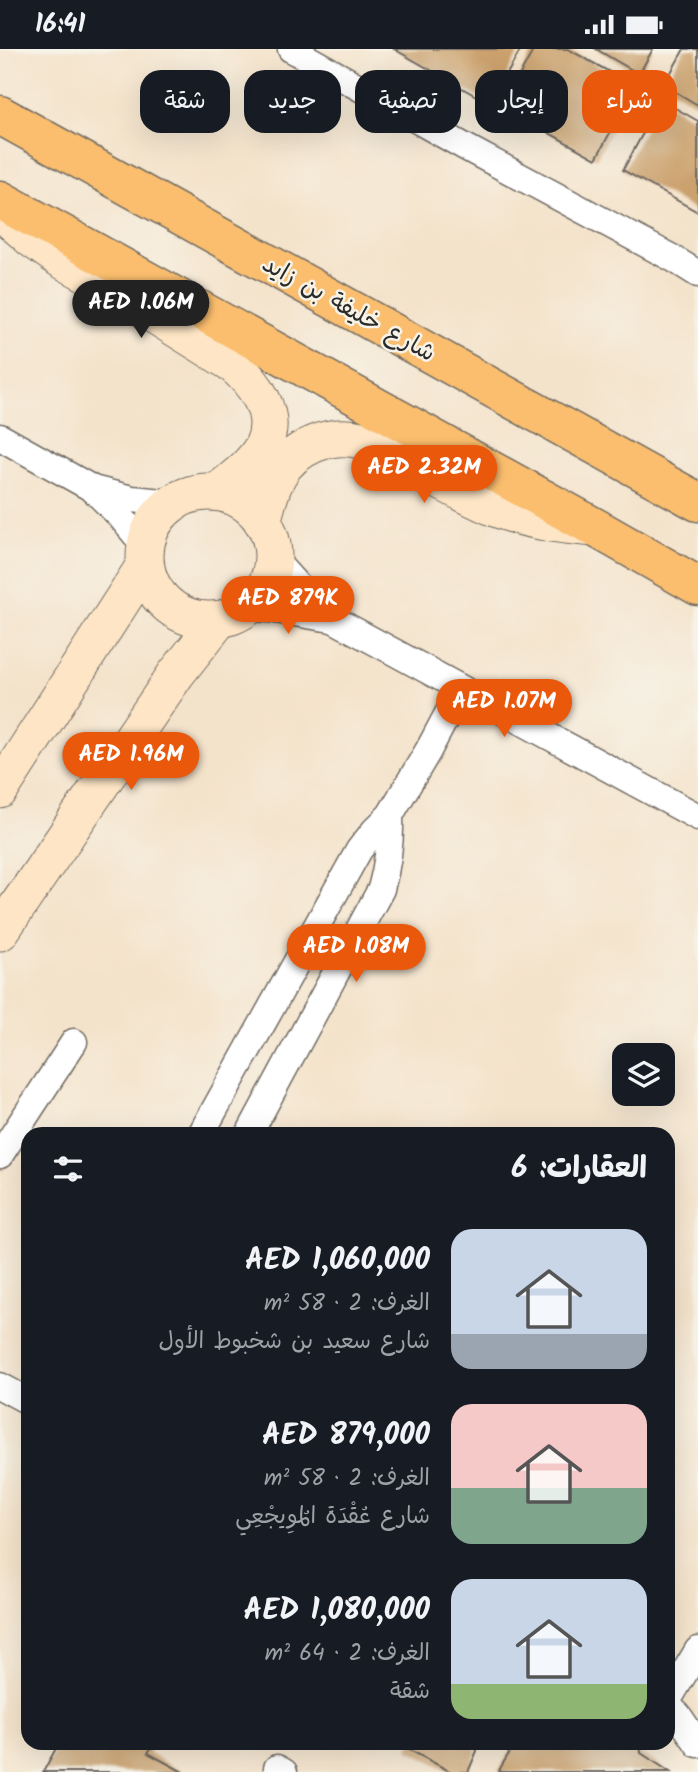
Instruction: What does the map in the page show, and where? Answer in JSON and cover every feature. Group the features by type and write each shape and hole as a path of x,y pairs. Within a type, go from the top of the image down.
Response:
{"highway":[{"name":"شارع خليفة بن زايد","path":"0,115 698,502"},
{"path":"0,200 698,586"}],"main road":[{"path":"0,211 32,239 62,260 230,362 254,385 266,408 269,429 263,446 251,463 217,492"},
{"path":"262,521 278,475 290,459 306,447 324,440 344,437 363,440 496,508 529,519 596,528"},
{"path":"0,790 145,556 150,529 159,514 173,503 194,493 217,492 234,497 250,507 262,521 272,545 270,577 261,594 233,614 176,674 0,932"},
{"path":"145,556 153,589 170,608 192,619 233,614"}],"street":[{"path":"290,49 698,274"},
{"path":"0,437 93,489 132,499 173,503"},
{"path":"93,489 120,516 145,556"},
{"path":"273,559 302,591 333,619 698,817"},
{"path":"233,614 279,610 333,619"},
{"path":"205,1127 359,850 390,815 461,689"},
{"path":"253,1127 381,889 388,865 390,815"},
{"path":"0,1155 74,1042"},
{"path":"0,1386 21,1397"},
{"path":"675,1688 698,1650"},
{"path":"675,1712 698,1744"}],"building":[{"path":"394,49 521,49 509,70 475,70 475,95 461,87 461,70 431,70"},
{"path":"534,49 568,49 606,70 582,70 582,133 610,133 596,159 549,133 568,133 568,70 522,70"},
{"path":"596,49 653,49 641,70 632,70"},
{"path":"684,49 698,49 698,105 677,93 677,70 672,70"},
{"path":"677,109 698,121 698,212 623,170 643,133 677,133"},
{"path":"55,1750 150,1750 148,1753 183,1772 43,1772"},
{"path":"410,1750 477,1750 468,1772 451,1772"},
{"path":"511,1750 641,1750 641,1753 670,1772 498,1772"}]}
